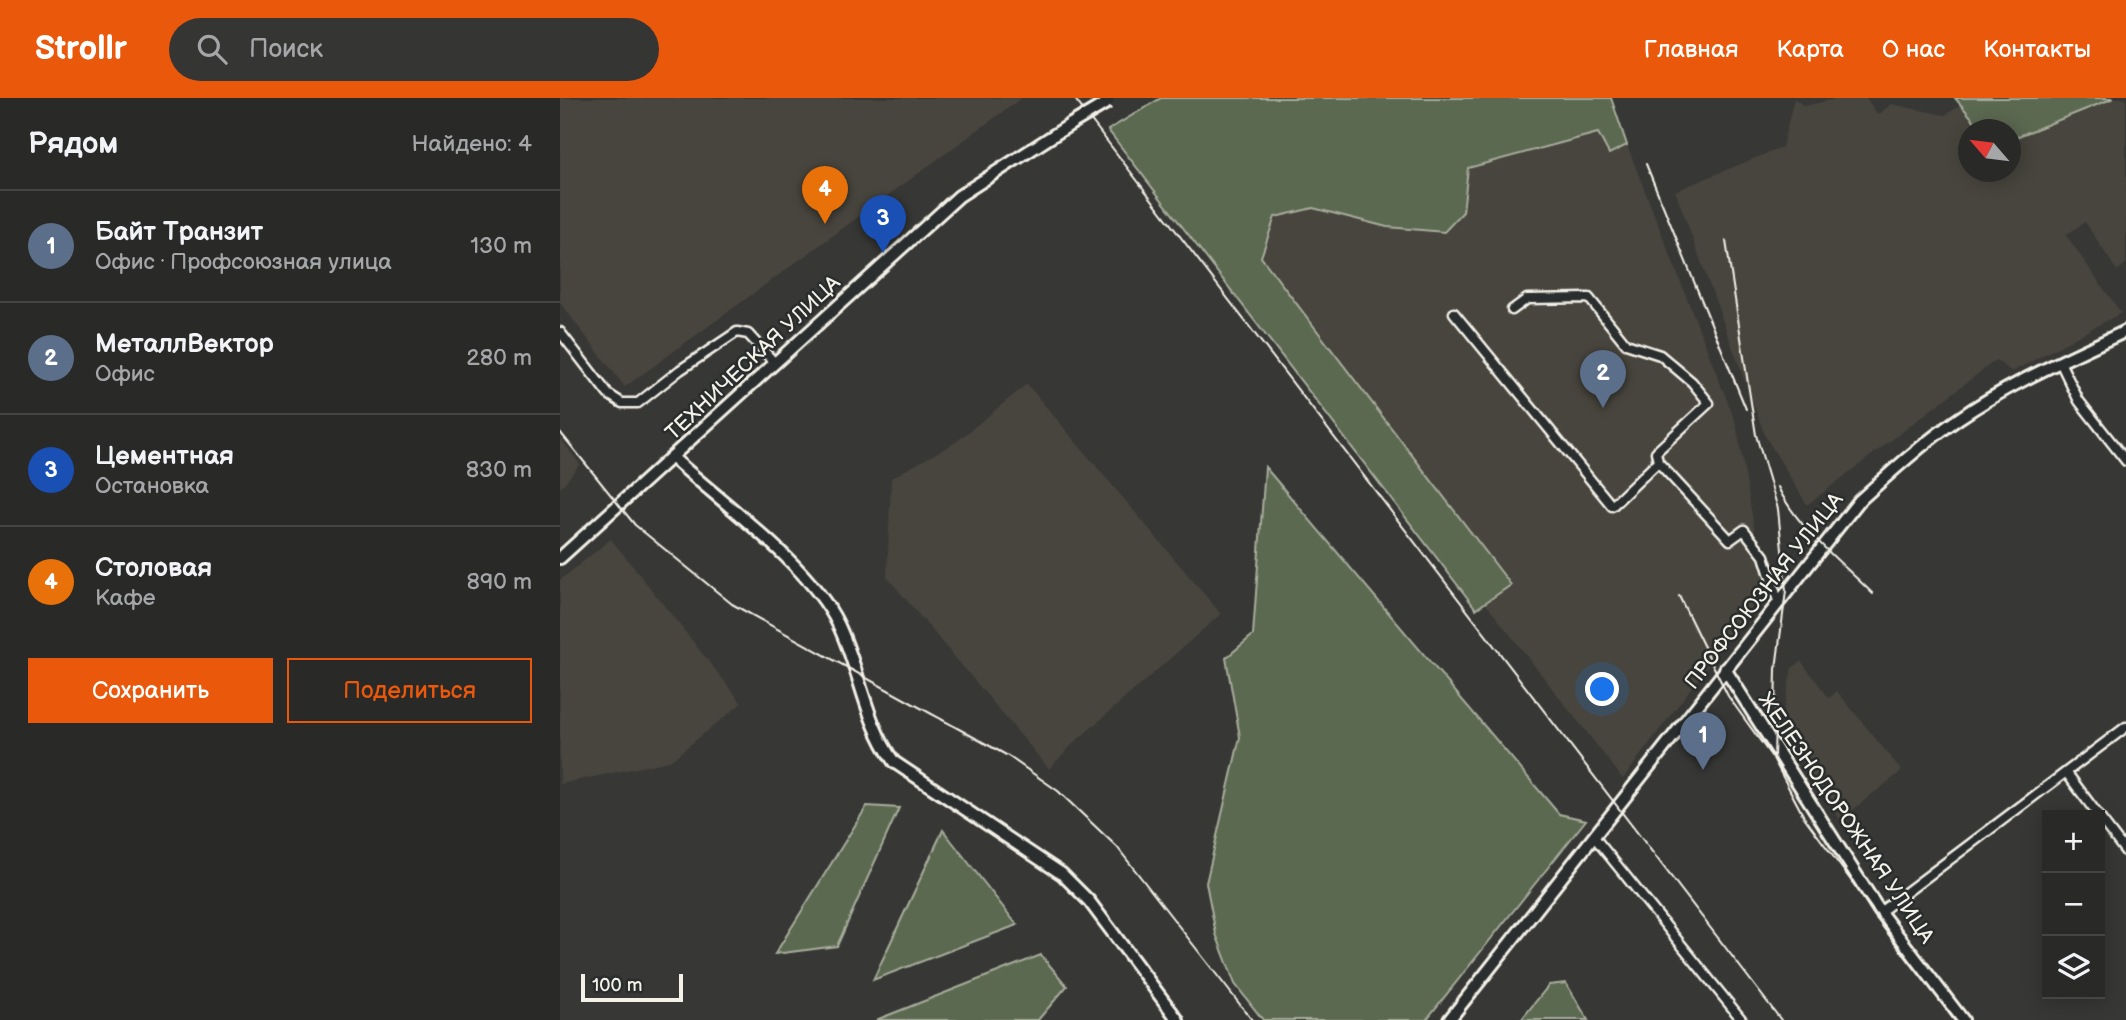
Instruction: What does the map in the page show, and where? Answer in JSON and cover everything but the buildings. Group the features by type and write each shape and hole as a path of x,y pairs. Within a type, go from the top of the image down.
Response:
{"main road":[{"name":"ТЕХНИЧЕСКАЯ УЛИЦА","path":"560,558 959,196 1112,100"},
{"name":"ПРОФСОЮЗНАЯ УЛИЦА","path":"1449,1020 1859,502 1903,461 1958,419 2060,362 2126,331"},
{"path":"673,458 820,592 839,624 857,675 863,702 883,747 894,762 1062,874 1089,901 1178,1020"},
{"name":"ЖЕЛЕЗНОДОРОЖНАЯ УЛИЦА","path":"1725,669 1880,912 1963,1020"}],"street":[{"path":"1512,310 1527,299 1589,298 1626,344 1660,355 1692,382 1709,403 1656,452 1658,462 1730,540 1744,530 1765,556 1778,601"},
{"path":"1454,313 1612,506 1658,462"},
{"path":"560,332 608,394 622,403 638,402 737,332 748,334 775,363"},
{"path":"2060,362 2079,401 2126,461"},
{"path":"1880,912 2126,727"},
{"path":"2066,772 2094,810"},
{"path":"2105,825 2126,852"},
{"path":"1595,838 1742,1020"}],"shaded area":[{"path":"560,98 1022,98 625,387 560,303"},
{"path":"1794,98 1804,106 1839,98 1866,98 1878,115 1891,104 1945,115 1961,105 1973,119 1958,119 1958,182 2021,182 2021,135 2114,98 2126,98 2126,264 2117,271 2085,222 2066,235 2121,313 2012,372 1996,360 1807,505 1765,436 1675,191 1782,147"},
{"path":"1598,133 1609,154 1627,145 1736,423 1765,589 1623,779 1486,604 1511,584 1261,257 1275,217 1313,208 1387,227 1463,212 1468,168"},
{"path":"1027,384 1221,614 1073,744 1049,769 887,577 891,478 956,442"},
{"path":"560,438 580,464 560,489"},
{"path":"611,539 742,703 670,761 560,784 560,580"},
{"path":"1801,661 1829,698 1837,691 1902,771 1840,820 1780,726 1792,668"}],"green space":[{"path":"1161,98 1611,98 1627,145 1609,154 1598,133 1468,168 1463,212 1444,232 1387,227 1313,208 1275,217 1261,257 1511,585 1476,609 1108,130"},
{"path":"1955,98 2114,98 2021,135 2021,119 1973,119"},
{"path":"1265,467 1559,814 1586,820 1426,1020 1263,1020 1235,984 1216,934 1206,883 1240,737 1226,658 1253,635"},
{"path":"867,806 899,808 837,946 775,954"},
{"path":"943,830 1017,925 873,980"},
{"path":"1041,955 1067,986 1038,1020 876,1020"},
{"path":"1566,983 1588,1020 1521,1020 1549,985"}],"railway":[{"path":"1074,98 1781,1020"},
{"path":"1646,164 1746,409"},
{"path":"1726,241 1756,435 1778,509 1786,591 1776,669 1774,760 1804,817 1954,1020"},
{"path":"560,432 635,525 732,604 1008,756 1058,791 1117,847 1252,1020"},
{"path":"1778,487 1796,517 1873,594"},
{"path":"1679,596 1728,696 1774,760"}],"place":[{"name":"Столовая","path":"825,224"},
{"name":"Цементная","path":"883,253"},
{"name":"МеталлВектор","path":"1603,408"},
{"name":"Байт Транзит","path":"1703,770"}]}
